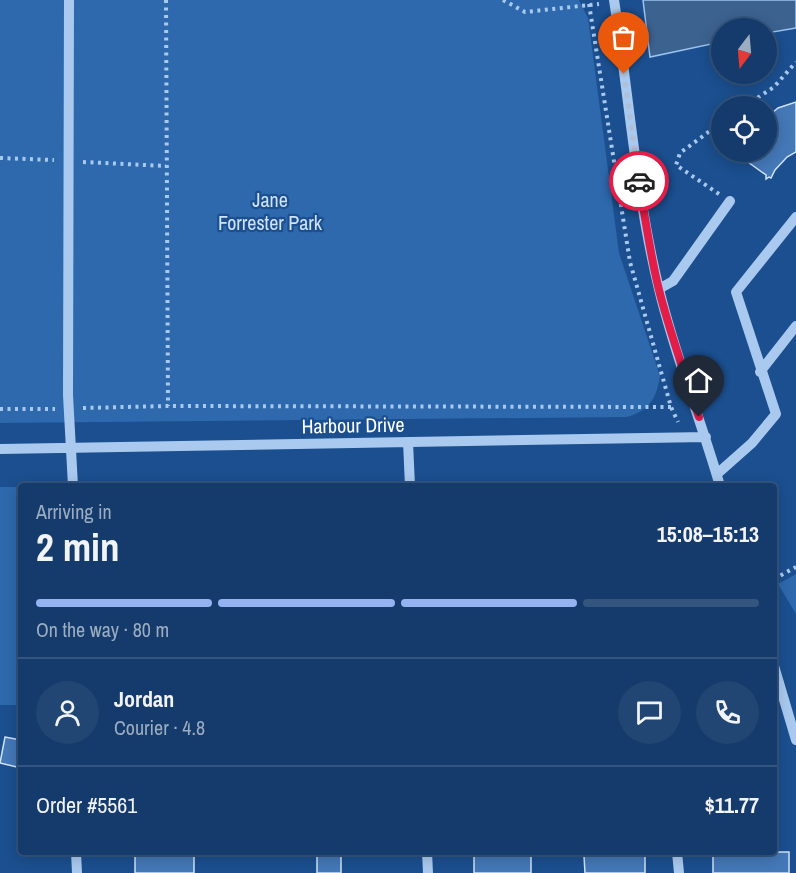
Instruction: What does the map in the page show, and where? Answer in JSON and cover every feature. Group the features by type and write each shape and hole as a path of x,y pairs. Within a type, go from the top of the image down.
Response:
{"street":[{"path":"69,0 69,409 73,483"},
{"path":"614,2 647,237 672,336 719,483"},
{"path":"659,289 673,281 730,201"},
{"path":"717,474 752,443 776,414 760,372 736,292 796,217"},
{"path":"760,372 796,327"},
{"name":"Harbour Drive","path":"0,449 706,437"},
{"path":"408,442 410,483"},
{"path":"777,676 796,740"},
{"path":"76,855 77,873"},
{"path":"427,855 428,873"},
{"path":"676,855 679,873"}],"path":[{"path":"166,0 168,406"},
{"path":"503,0 525,12 614,2"},
{"path":"760,96 774,87 796,62"},
{"path":"711,130 680,153 676,165 730,201"},
{"path":"0,409 168,406 671,407"},
{"path":"777,577 796,567"}],"green space":[{"name":"Jane Forrester Park","path":"0,0 579,0 588,18 619,253 660,376 651,403 641,411 627,417 0,423"},
{"path":"0,487 18,487 18,705 0,705"},
{"path":"796,574 796,614 778,584"}],"shaded area":[{"path":"643,0 796,0 796,28 777,31 777,18 711,18 711,44 650,57"}],"building":[{"path":"796,102 796,152 787,157 771,178 766,179 766,175 748,162 777,162 778,108"},
{"path":"5,737 18,739 18,767 0,763"},
{"path":"777,852 789,852 789,873 713,873 713,855 777,855"},
{"path":"135,855 194,855 194,873 135,873"},
{"path":"317,855 341,855 341,873 317,873"},
{"path":"474,855 531,855 531,873 474,873"},
{"path":"645,855 645,873 585,873 584,856"}],"way so far":[{"path":"624,74 639,181"}],"route":[{"path":"639,181 647,237 659,289 699,417"}]}
